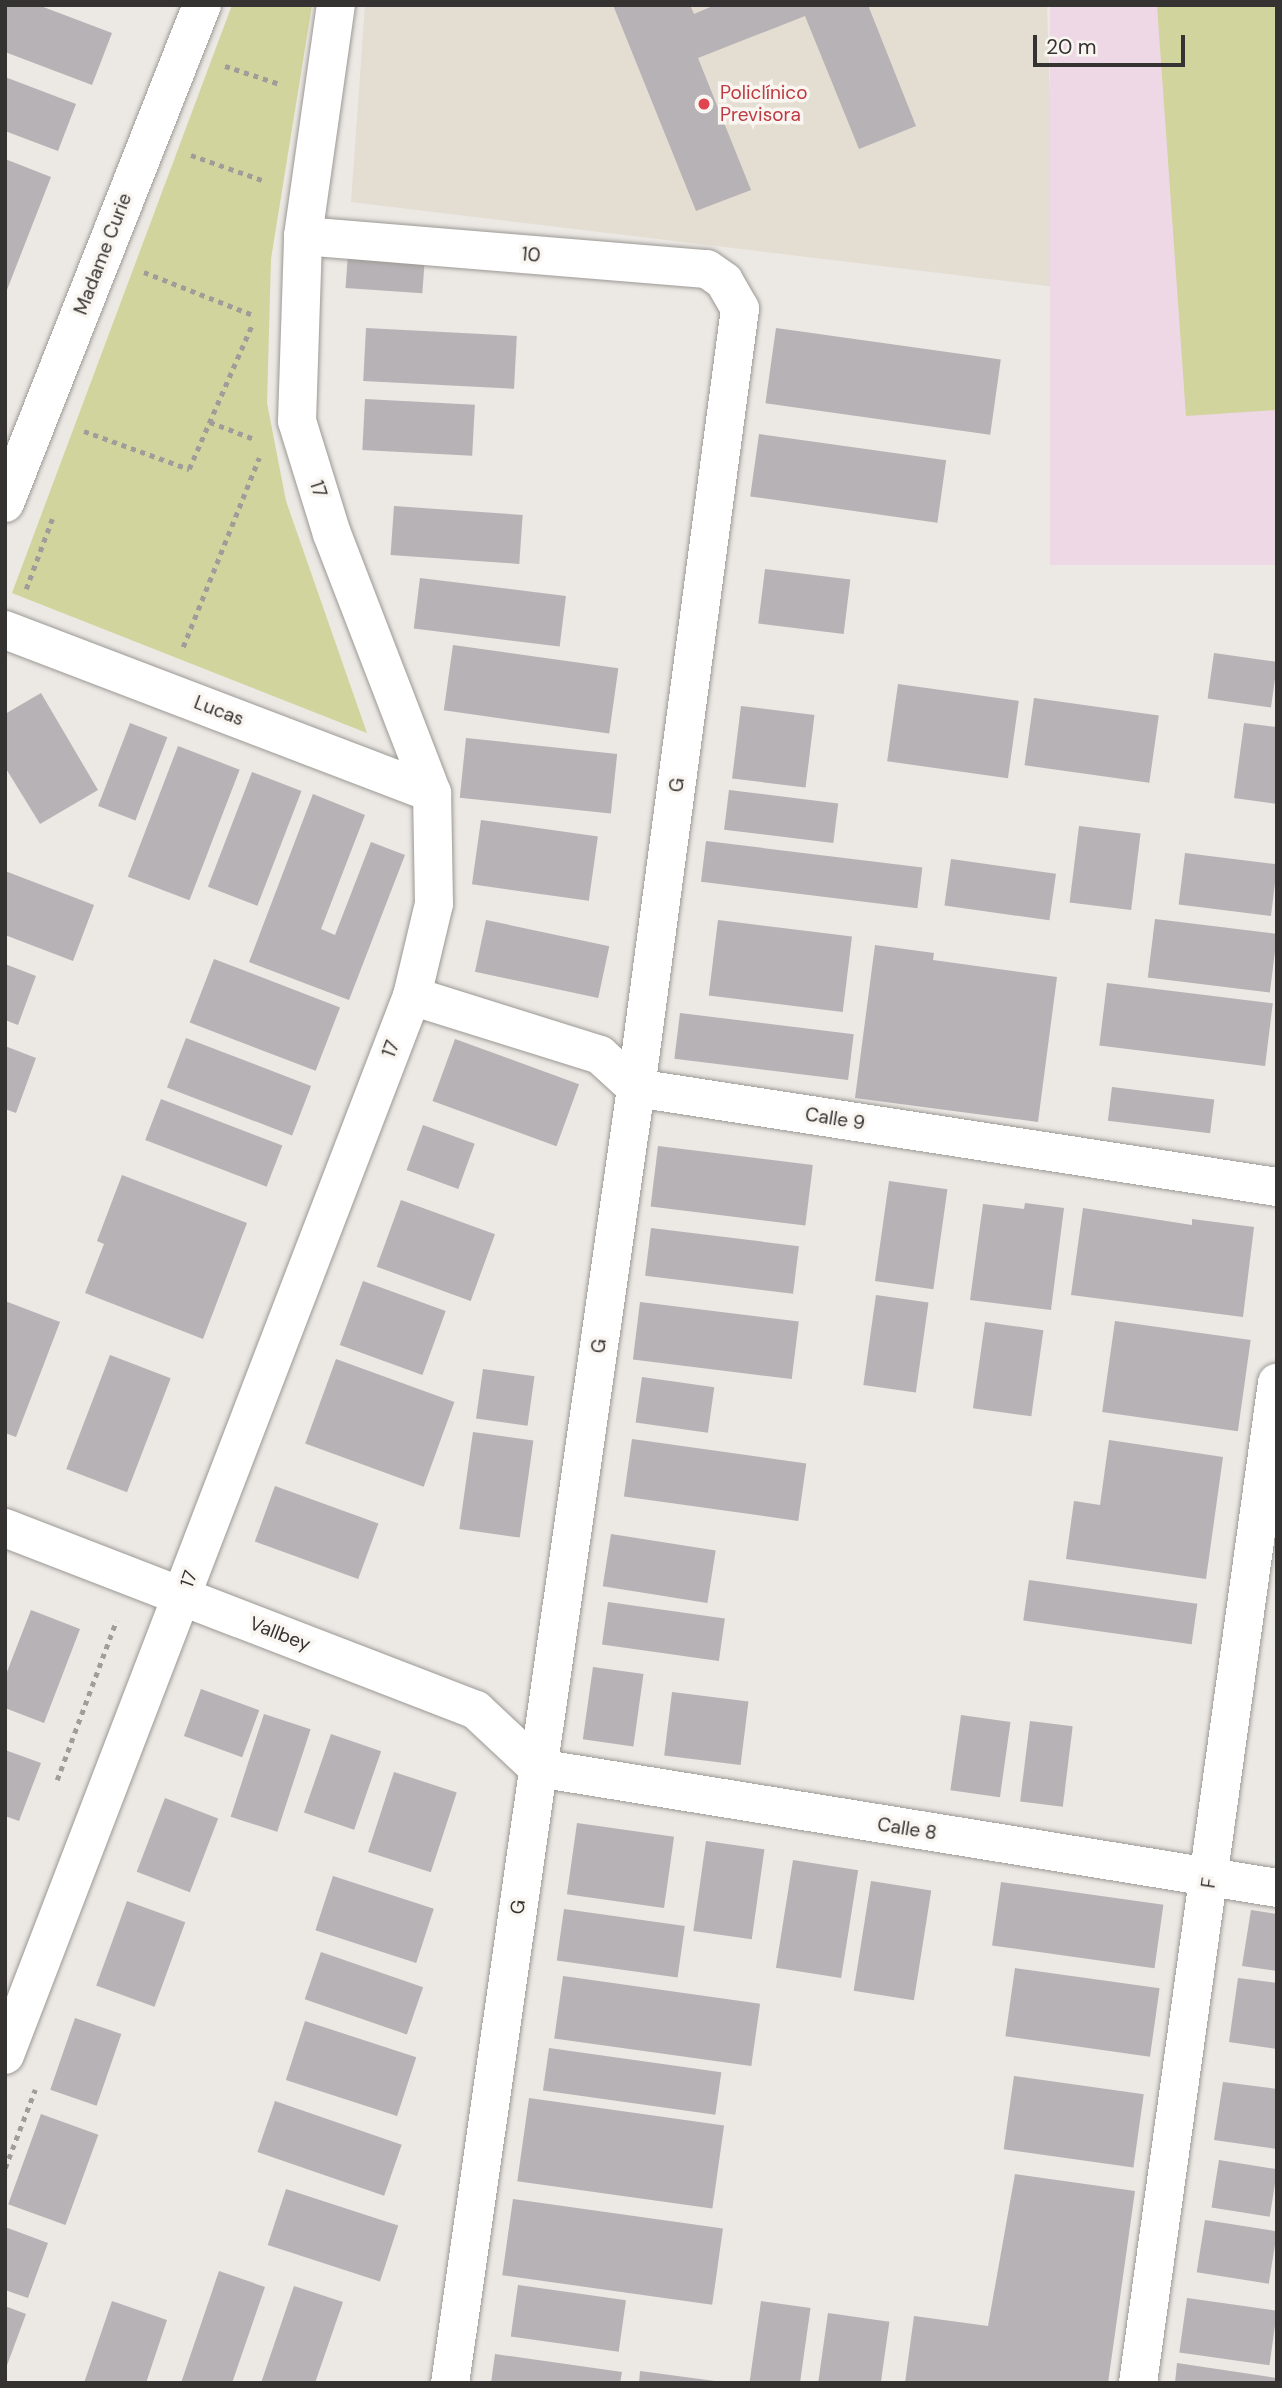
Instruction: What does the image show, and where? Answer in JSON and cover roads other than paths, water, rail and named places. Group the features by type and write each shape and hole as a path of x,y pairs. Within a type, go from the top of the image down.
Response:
{"street":[{"name":"Madame Curie","path":"5,503 202,5"},
{"name":"17","path":"5,2055 412,996 434,904 432,793 332,534 297,421 303,236 336,5"},
{"name":"10","path":"303,236 707,270 724,281 740,309"},
{"name":"G","path":"450,2383 636,1088 740,309"},
{"name":"Lucas","path":"5,630 432,793"},
{"path":"412,996 600,1055 636,1088"},
{"name":"Calle 9","path":"636,1088 1277,1187"},
{"name":"F","path":"1138,2383 1277,1383"},
{"name":"Vallbey","path":"5,1528 134,1575 476,1710 538,1768"},
{"name":"Calle 8","path":"538,1768 1277,1888"}],"place":[{"name":"Policlínico Previsora","path":"704,104"}]}
